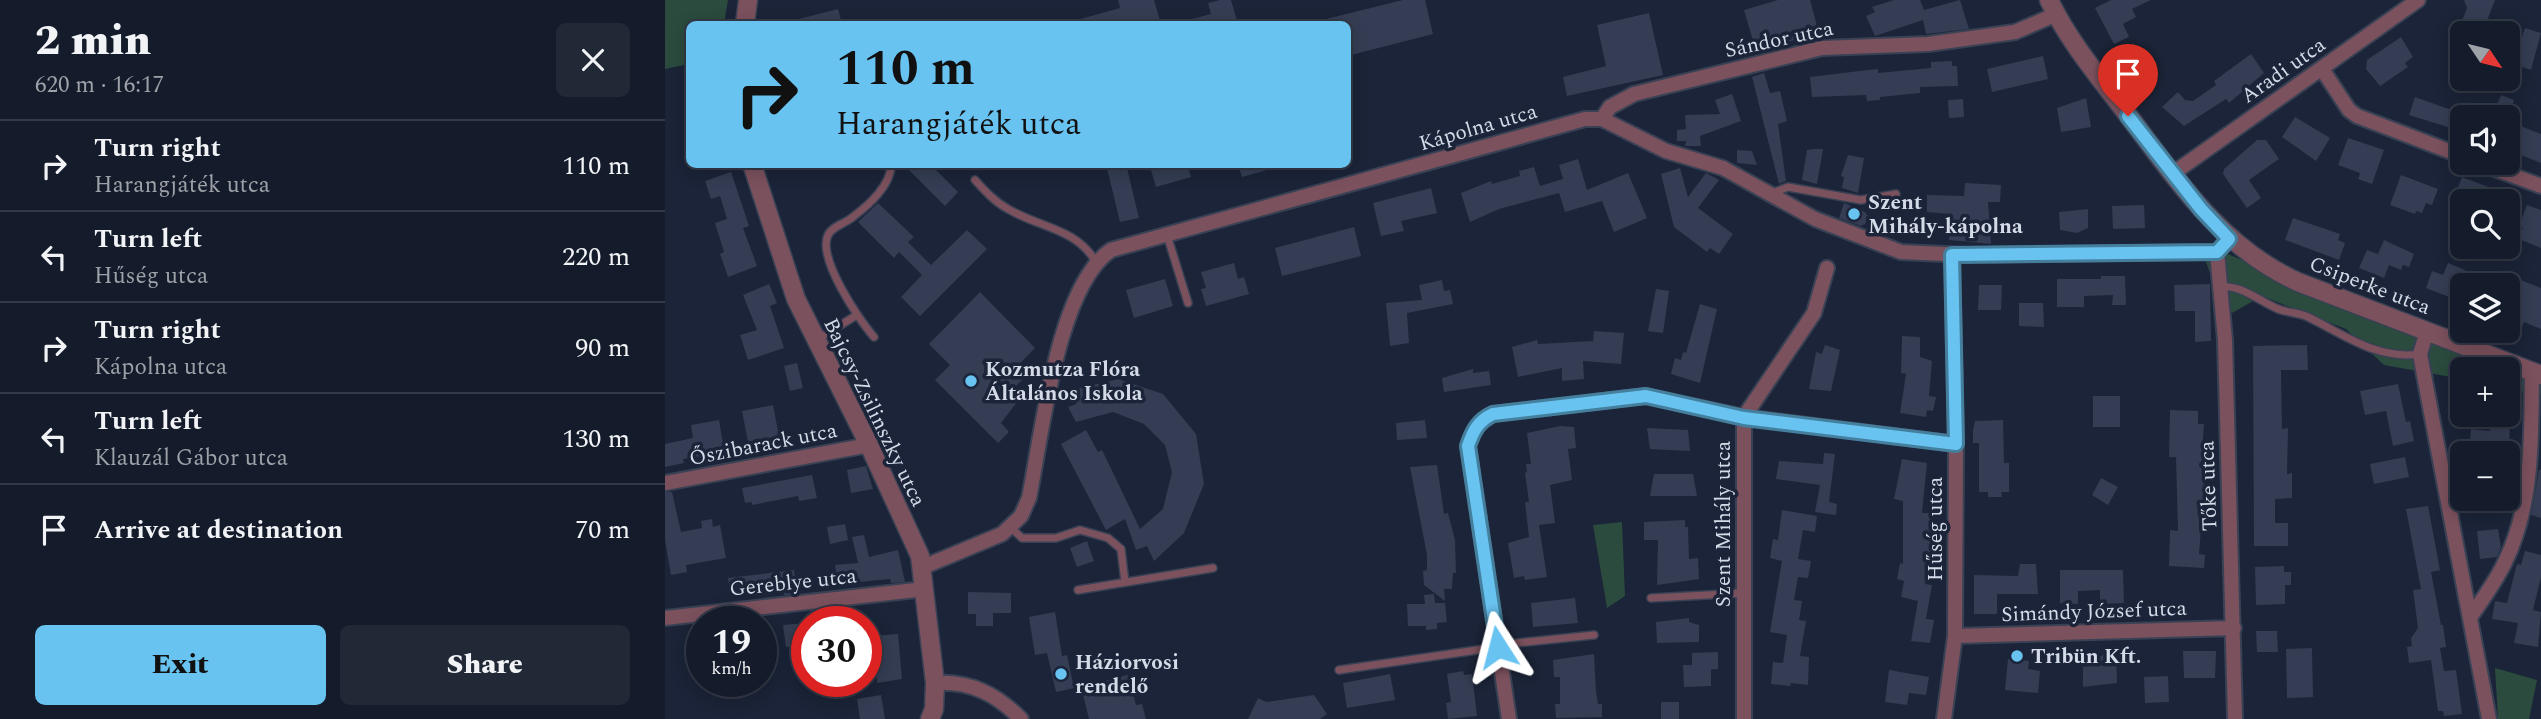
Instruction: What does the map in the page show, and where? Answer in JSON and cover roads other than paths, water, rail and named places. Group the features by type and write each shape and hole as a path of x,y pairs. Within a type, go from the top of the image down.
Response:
{"street":[{"path":"744,21 748,0"},
{"name":"Aradi utca","path":"2172,174 2415,1"},
{"name":"Sándor utca","path":"1602,119 1610,107 1634,94 1822,48 1928,44 2004,34 2035,26 2055,5"},
{"name":"Csiperke utca","path":"2055,5 2085,59 2223,245 2279,274 2537,373"},
{"path":"2322,69 2349,110 2357,116 2450,151"},
{"name":"Kápolna utca","path":"1096,262 1116,247 1585,119 1602,119"},
{"path":"1602,119 1666,151 1723,168 1815,219 1887,248 1952,255 2223,245"},
{"name":"Bajcsy-Zsilinszky utca","path":"753,168 796,299 869,445 923,567 935,683 934,709 930,719"},
{"path":"2511,175 2541,186"},
{"name":"Tőke utca","path":"2223,245 2221,287 2235,719"},
{"name":"Hűség utca","path":"1944,719 1955,636 1956,444 1952,255"},
{"path":"923,567 1011,528 1029,498 1062,338 1074,301 1096,262"},
{"name":"Szent Mihály utca","path":"1744,719 1744,418 1814,313 1826,268"},
{"path":"2427,331 2420,354 2489,719"},
{"path":"2471,616 2506,560 2527,491 2537,373"},
{"path":"1509,719 1469,460 1468,446 1472,432 1482,419 1493,414 1632,395 1744,418 1956,444"},
{"name":"Őszibarack utca","path":"665,484 869,445"},
{"name":"Gereblye utca","path":"665,618 925,589"},
{"name":"Simándy József utca","path":"1955,636 2234,628"},
{"path":"935,683 972,686 999,697 1021,719"}],"lane":[{"path":"874,337 857,315 837,279 826,239 829,232 855,216 874,196 889,179 890,168"},
{"path":"975,180 1007,209 1074,237 1088,247 1096,262"},
{"path":"1769,195 1788,187 1861,200 1896,194"},
{"path":"1167,234 1188,303"},
{"path":"2221,287 2233,288 2280,310 2305,315 2376,350 2406,356 2420,354"},
{"path":"815,340 857,315"},
{"path":"1011,528 1022,538 1056,538 1080,530 1108,538 1121,549 1125,582"},
{"path":"1078,590 1213,568"},
{"path":"1651,598 1744,593"},
{"path":"1339,670 1498,646 1594,635"}],"place":[{"name":"Szent Mihály-kápolna","path":"1854,214"},
{"name":"Kozmutza Flóra Általános Iskola","path":"971,381"},
{"name":"Tribün Kft.","path":"2017,656"},
{"name":"Háziorvosi rendelő","path":"1061,674"}]}
